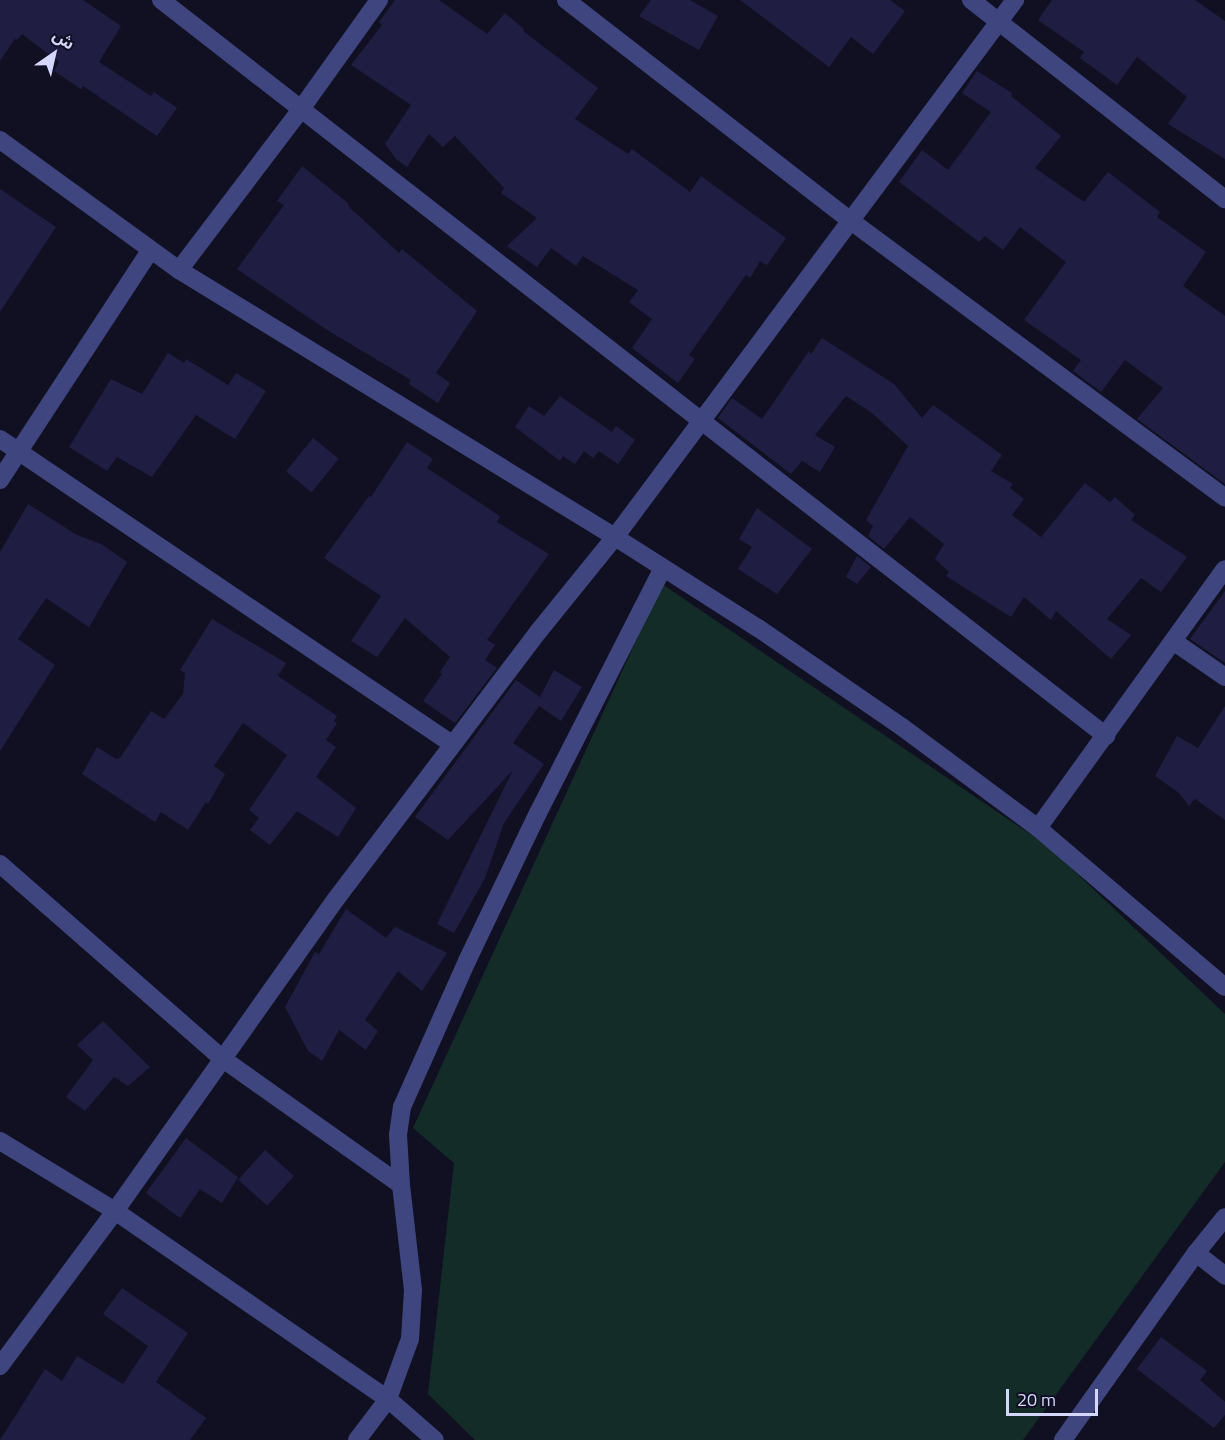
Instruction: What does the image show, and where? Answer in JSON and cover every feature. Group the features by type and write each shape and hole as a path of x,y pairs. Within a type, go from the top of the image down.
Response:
{"street":[{"path":"161,0 1106,736"},
{"path":"179,270 301,109 379,0"},
{"path":"566,0 851,221 1225,498"},
{"path":"971,0 1225,200"},
{"path":"0,1366 114,1211 336,899 452,744 615,537 1015,0"},
{"path":"0,140 179,270 615,537 758,628 902,727 1038,828 1225,987"},
{"path":"0,480 150,251"},
{"path":"0,439 452,744"},
{"path":"357,1440 388,1399 410,1339 413,1290 401,1185 398,1135 402,1107 467,961 528,834 663,568"},
{"path":"1038,828 1225,569"},
{"path":"1173,641 1225,677"},
{"path":"0,864 223,1059 401,1185"},
{"path":"0,1141 114,1211 388,1399 435,1440"},
{"path":"1063,1440 1196,1253 1225,1217"},
{"path":"1196,1253 1225,1276"}],"green space":[{"path":"662,584 1049,847 1225,1014 1225,1162 1023,1440 475,1440 428,1394 454,1163 413,1128"}],"building":[{"path":"0,0 83,0 121,26 99,62 151,96 154,92 177,108 157,136 83,86 81,89 54,71 59,62 22,34 17,40 15,39 0,61"},
{"path":"395,0 439,0 487,34 505,13 524,29 523,31 598,88 575,119 628,154 632,149 690,192 701,176 786,238 767,265 760,261 750,278 746,275 689,355 695,359 678,383 632,348 652,319 629,302 638,290 583,256 576,266 551,248 537,267 507,246 537,218 501,193 504,188 455,136 443,147 429,134 407,167 396,159 385,144 411,105 351,65 382,25 379,22"},
{"path":"651,0 690,0 718,16 699,50 639,16"},
{"path":"740,0 890,0 905,11 873,54 851,37 829,67"},
{"path":"1052,0 1195,0 1225,21 1225,159 1168,124 1187,97 1137,57 1117,85 1080,58 1084,52 1038,20"},
{"path":"977,71 1012,93 1011,96 1061,136 1035,168 1084,202 1108,172 1160,212 1157,217 1206,252 1183,286 1225,316 1225,484 1137,419 1163,388 1125,360 1101,392 1073,371 1081,360 1024,320 1066,262 1020,227 1003,250 985,236 979,242 899,182 922,150 948,170 991,112 962,93"},
{"path":"302,166 349,204 348,206 399,253 402,249 477,311 436,373 450,383 438,403 409,384 411,380 327,330 237,269 284,205 277,201"},
{"path":"0,189 56,227 0,312"},
{"path":"822,338 894,384 922,418 933,405 1002,455 991,471 1013,484 1010,488 1024,499 1012,515 1041,537 1085,483 1110,502 1115,497 1135,515 1131,520 1187,557 1161,592 1141,578 1107,619 1131,635 1111,659 1056,611 1051,620 1024,597 1011,617 946,576 949,572 935,559 944,544 910,517 884,549 868,536 873,526 866,520 908,446 872,413 846,396 815,435 835,447 820,472 802,461 791,474 718,418 732,398 762,419 809,351 811,354"},
{"path":"168,353 184,363 186,359 228,385 236,373 266,391 235,439 196,415 152,477 117,457 107,471 69,447 111,379 142,394"},
{"path":"560,396 612,432 616,426 635,440 618,464 599,451 593,458 584,451 575,464 563,456 560,461 515,427 529,406 544,416"},
{"path":"313,438 339,459 312,492 286,471"},
{"path":"407,442 433,459 427,468 500,516 497,522 549,554 487,640 495,645 485,660 497,668 455,723 423,701 442,674 440,672 450,657 405,618 377,657 351,641 381,596 324,558 369,496 371,497"},
{"path":"28,504 77,535 101,544 127,562 89,627 46,598 18,639 55,665 0,751 0,552"},
{"path":"757,508 812,549 777,594 738,569 752,547 739,539"},
{"path":"857,556 871,567 857,584 846,577"},
{"path":"1225,591 1225,663 1190,639"},
{"path":"212,619 286,663 278,676 337,716 334,721 337,723 326,740 336,747 316,777 356,808 338,837 297,811 270,845 250,830 259,818 249,810 287,755 243,723 214,766 225,774 208,804 206,802 188,830 161,812 155,822 82,774 97,747 116,759 120,758 151,711 164,719 183,694 185,673 180,670"},
{"path":"554,670 582,687 561,721 539,706 513,743 544,764 504,823 485,878 454,933 437,924 513,770 448,840 415,817 516,680 540,697"},
{"path":"1225,706 1225,820 1195,799 1189,806 1179,793 1155,776 1177,736 1198,748"},
{"path":"346,909 386,938 395,927 447,953 422,991 398,971 365,1020 378,1031 366,1050 339,1030 322,1061 308,1051 285,1007 315,952 319,954"},
{"path":"103,1021 150,1067 128,1086 114,1077 85,1111 66,1097 93,1060 77,1045"},
{"path":"186,1138 238,1177 222,1203 200,1189 180,1218 146,1193"},
{"path":"265,1150 294,1176 267,1206 238,1180"},
{"path":"122,1288 188,1333 156,1382 206,1418 190,1440 0,1440 45,1369 62,1381 77,1356 123,1384 148,1346 103,1314"},
{"path":"1161,1337 1207,1371 1200,1380 1225,1402 1225,1415 1214,1428 1137,1369"}]}
